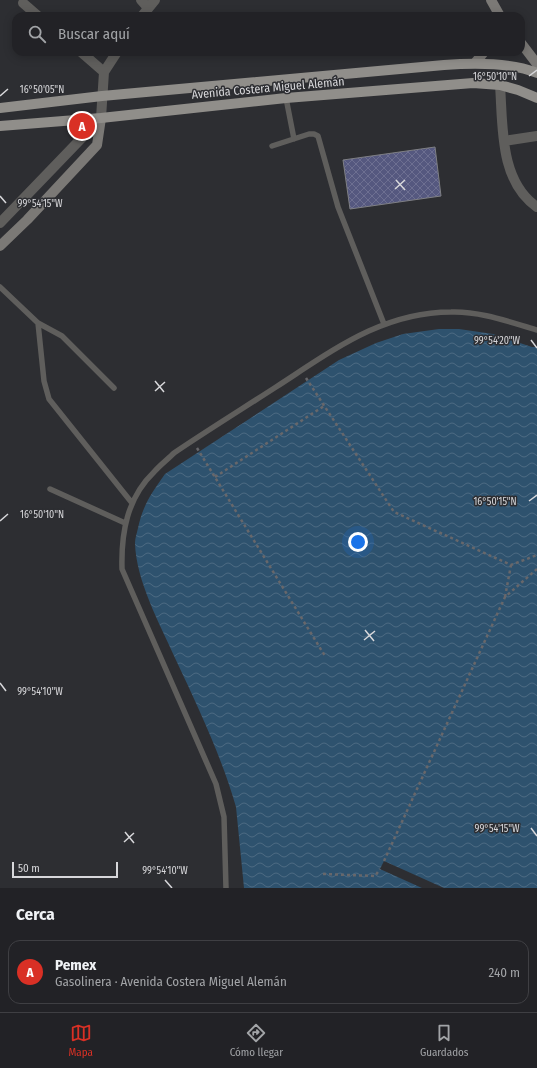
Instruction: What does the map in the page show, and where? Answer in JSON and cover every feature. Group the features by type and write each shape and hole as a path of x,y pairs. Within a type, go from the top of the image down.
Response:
{"main road":[{"name":"Avenida Costera Miguel Alemán","path":"0,108 102,96 444,64 475,63 526,68 537,73"},
{"name":"Avenida Costera Miguel Alemán","path":"0,126 101,118 286,98 473,83 500,85 518,90 537,98"}],"street":[{"path":"141,0 148,8"},
{"path":"491,0 498,12"},
{"path":"23,3 33,12"},
{"path":"525,48 537,64"},
{"path":"86,56 104,72"},
{"path":"0,246 28,220 96,145 101,118 104,72 114,56"},
{"path":"475,63 481,56"},
{"path":"500,85 504,141 510,172 529,202 537,206"},
{"path":"0,223 101,118"},
{"path":"504,141 537,136"}],"lane":[{"path":"286,98 294,139"},
{"path":"272,146 309,134 318,136 338,208 384,324"},
{"path":"0,287 38,323 62,336 114,388"},
{"path":"226,888 224,817 217,791 122,569 122,546 125,523 132,504 153,472 174,453 335,348 384,324 420,314 452,312 481,315 537,330"},
{"path":"38,323 44,381 49,399 132,504"},
{"path":"50,489 125,523"}],"path":[{"path":"301,371 394,512 511,565 537,555"},
{"path":"215,477 324,406"},
{"path":"193,440 325,656"},
{"path":"384,861 505,597 511,565"},
{"path":"505,597 537,569"},
{"path":"323,874 375,876 380,869"}],"water":[{"path":"439,329 459,329 493,334 532,347 537,347 537,888 244,888 236,807 230,788 208,731 156,617 144,587 136,557 135,541 142,513 165,474 339,360 376,343 403,334"}],"pier":[{"path":"384,861 444,888 422,888 380,869"}],"building":[{"path":"435,147 441,196 350,209 343,160"}],"place":[{"name":"Pemex","path":"82,126"}]}
